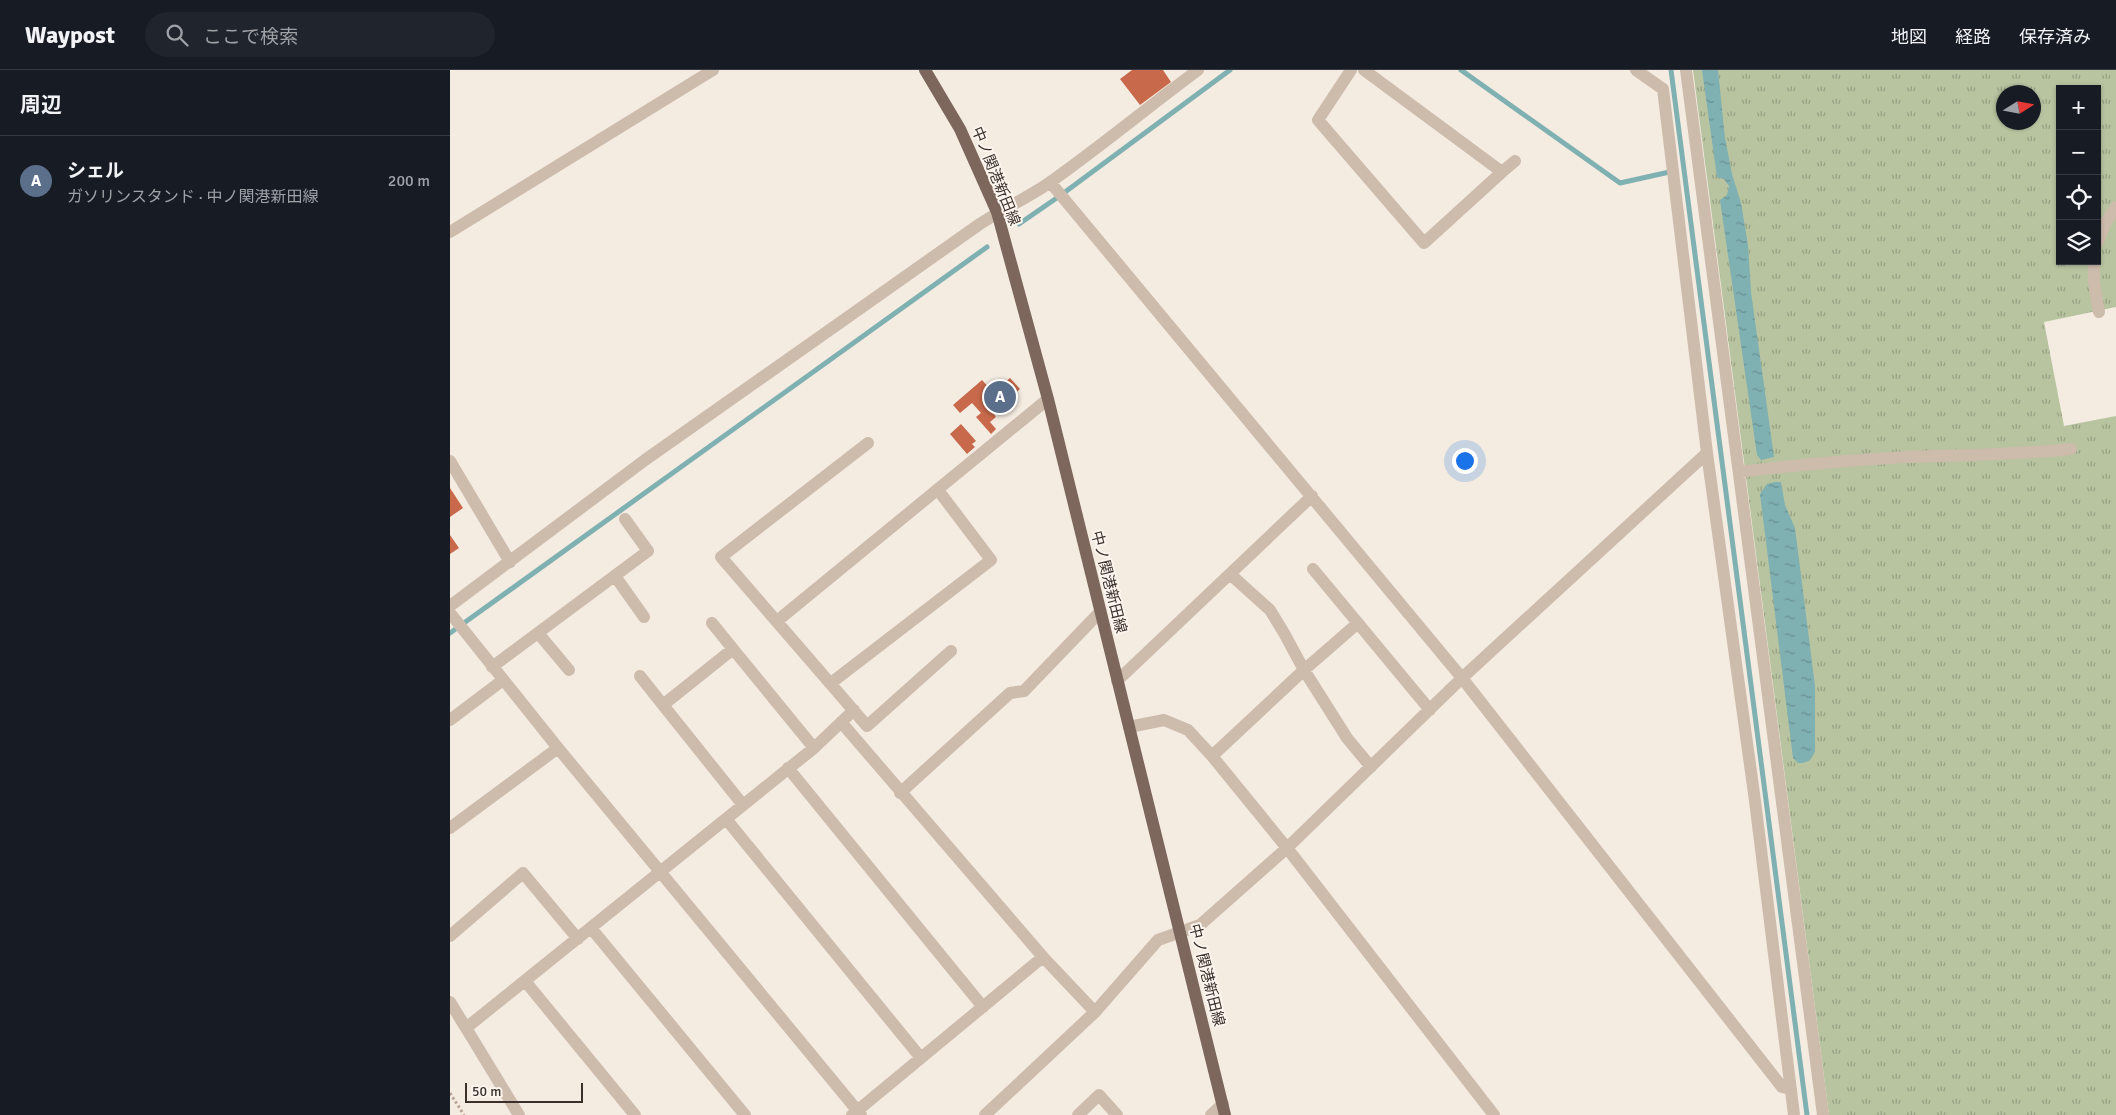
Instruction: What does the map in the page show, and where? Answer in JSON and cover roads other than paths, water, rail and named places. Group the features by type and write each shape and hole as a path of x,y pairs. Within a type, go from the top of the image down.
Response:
{"main road":[{"name":"中ノ関港新田線","path":"925,70 960,129 997,212 1048,399 1224,1110"}],"street":[{"path":"450,232 713,70"},
{"path":"450,606 645,460 997,212 1020,202 1050,182 1198,70"},
{"path":"1351,70 1318,120 1424,243 1515,161"},
{"path":"1364,70 1502,172"},
{"path":"1636,70 1663,89 1707,453 1755,801 1794,1115"},
{"path":"1686,70 1823,1115"},
{"path":"1050,182 1462,678 1782,1087 1791,1089"},
{"path":"2101,234 2106,222 2116,207"},
{"path":"2094,265 2094,282 2099,312"},
{"path":"777,621 1048,399"},
{"path":"868,443 722,557 867,726 951,651"},
{"path":"1739,472 1827,462 2071,450"},
{"path":"985,1115 1095,1012 1158,940 1200,925 1287,848 1462,678 1707,453"},
{"path":"450,461 510,562"},
{"path":"831,683 991,560 938,490"},
{"path":"1117,681 1312,496"},
{"path":"492,667 648,552 625,519"},
{"path":"1313,569 1430,710"},
{"path":"1230,574 1270,610 1304,670 1347,738 1371,767"},
{"path":"615,576 644,617"},
{"path":"900,793 1010,693 1024,691 1100,612"},
{"path":"450,613 492,667 857,1113 1043,957"},
{"path":"1212,756 1304,670 1358,623"},
{"path":"712,624 814,748"},
{"path":"538,633 568,670"},
{"path":"663,705 733,650"},
{"path":"640,676 743,805"},
{"path":"450,720 503,680"},
{"path":"466,1028 578,939 659,870 814,748 854,710"},
{"path":"1129,727 1164,720 1188,730 1212,756 1287,848 1494,1115"},
{"path":"841,722 900,793 1043,957 1095,1012"},
{"path":"450,828 558,748"},
{"path":"788,768 983,1007"},
{"path":"726,819 921,1058"},
{"path":"450,936 523,873 578,939"},
{"path":"591,928 745,1115"},
{"path":"524,981 635,1115"},
{"path":"450,1002 519,1115"},
{"path":"1078,1115 1099,1095 1117,1115"},
{"path":"1211,1115 1224,1110"}],"water":[{"path":"1702,70 1718,70 1725,138 1732,174 1741,203 1748,245 1751,292 1774,457 1761,460 1757,455 1720,200 1727,195 1729,186 1724,179 1717,177"},
{"path":"1781,482 1785,505 1795,528 1815,686 1815,751 1809,761 1801,763 1798,763 1793,758 1760,494 1767,484"}],"waterway":[{"path":"1019,224 1230,70"},
{"path":"1461,70 1620,183 1674,171"},
{"path":"1671,70 1807,1115"},
{"path":"450,633 987,247"}],"place":[{"name":"シェル","path":"1000,397"}]}
